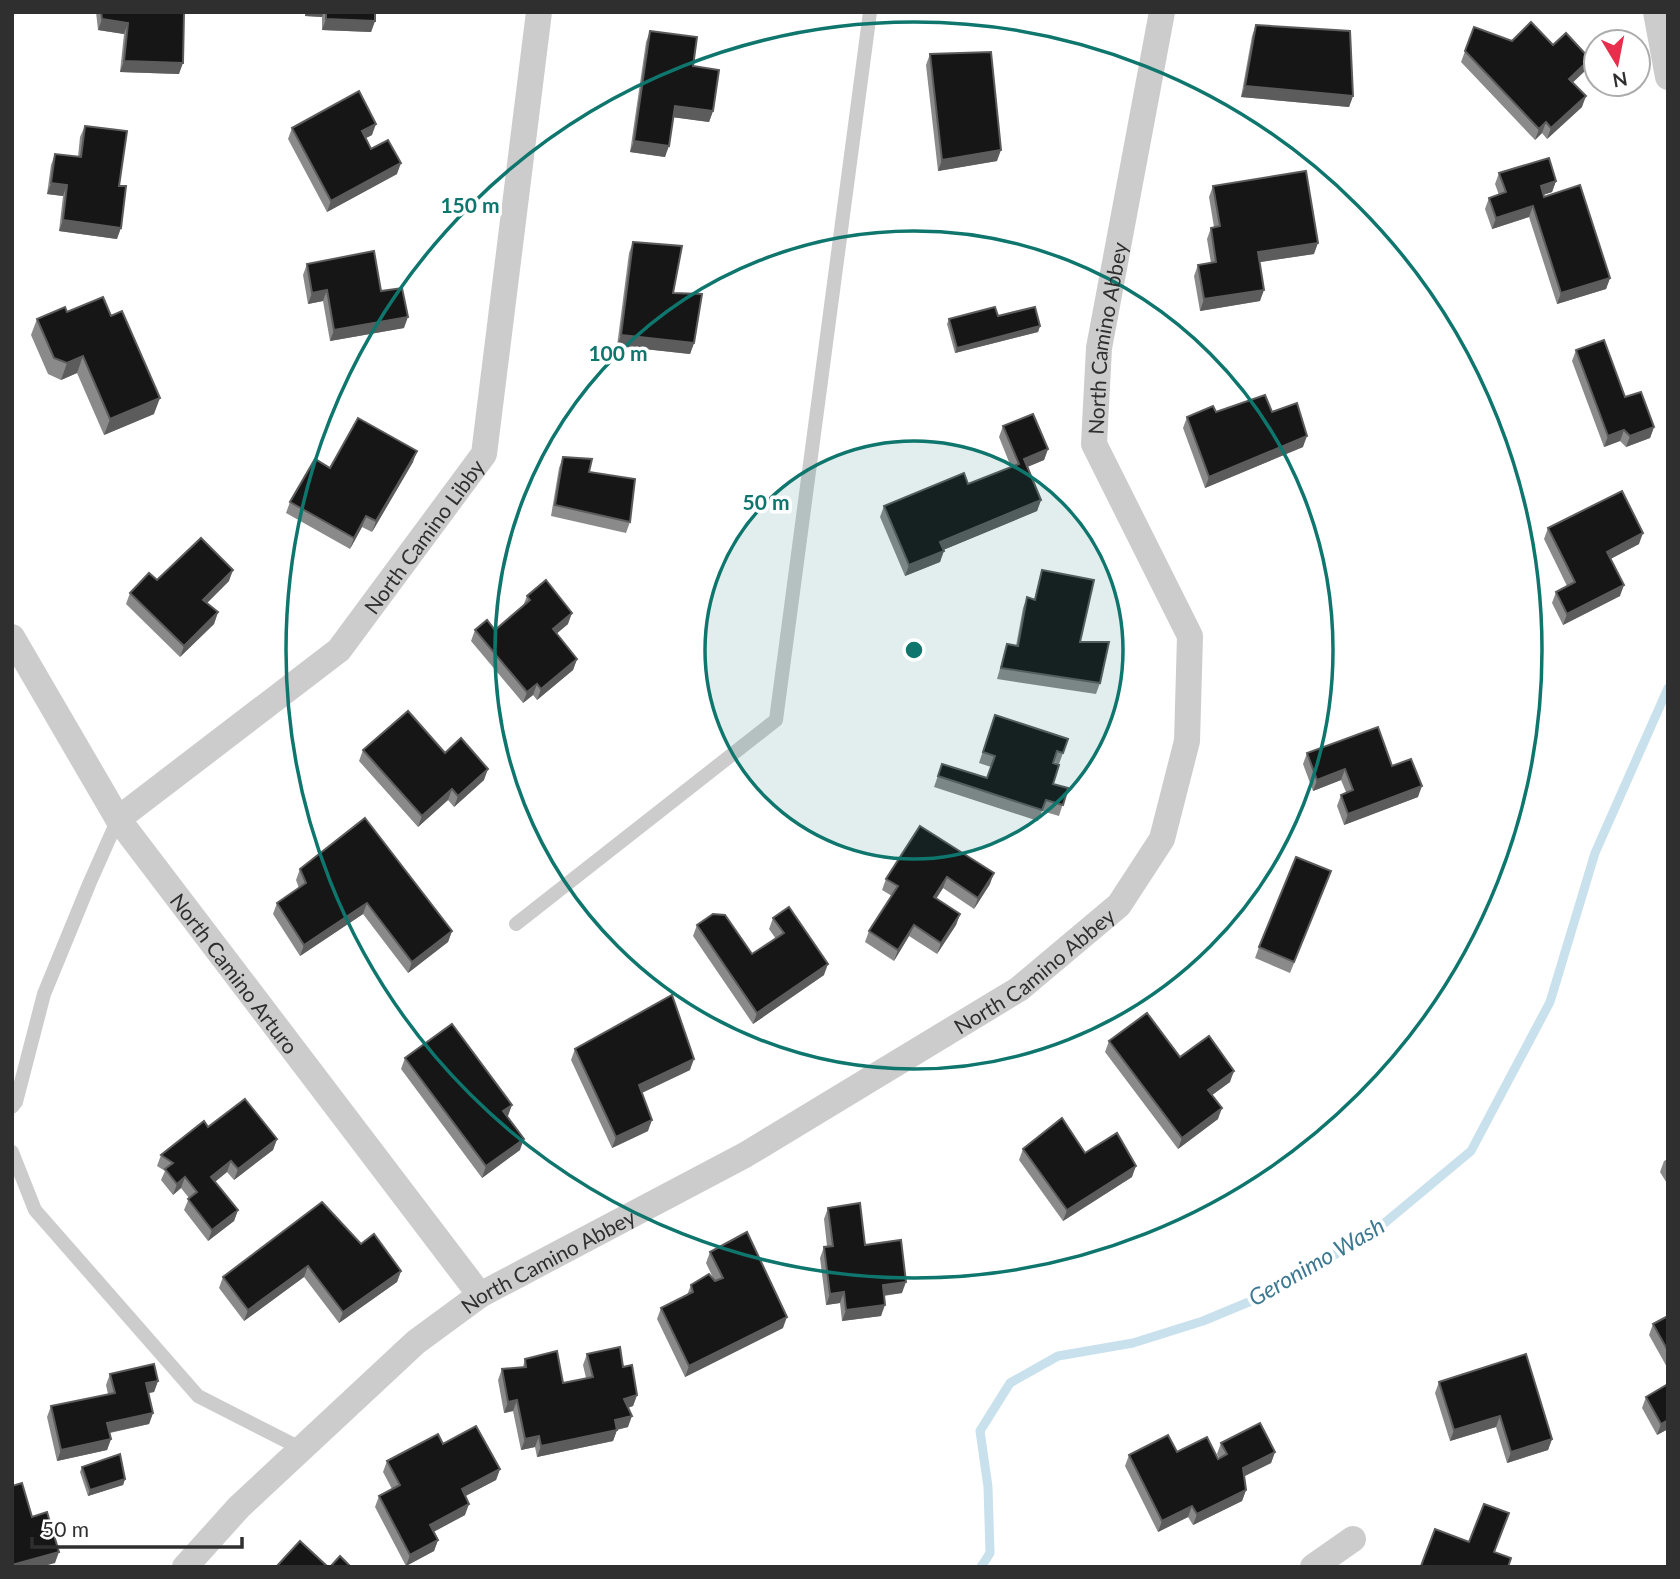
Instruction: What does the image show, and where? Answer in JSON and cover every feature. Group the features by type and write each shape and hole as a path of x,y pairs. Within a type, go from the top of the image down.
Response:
{"street":[{"name":"North Camino Libby","path":"118,819 339,650 484,454 539,12"},
{"name":"North Camino Abbey","path":"185,1567 239,1507 416,1342 480,1295 745,1155 1019,989 1119,905 1162,839 1187,741 1190,636 1094,444 1099,348 1163,12"},
{"path":"1656,12 1668,77"},
{"name":"North Camino Arturo","path":"12,639 118,819 480,1295"},
{"path":"1313,1567 1353,1539"}],"lane":[{"path":"516,924 776,720 870,12"},
{"path":"12,1107 16,1102 44,995 118,819"},
{"path":"12,1152 35,1210 198,1396 302,1450"}],"building":[{"path":"101,12 184,12 183,63 124,61 128,23 102,19"},
{"path":"326,12 375,12 375,21 326,19"},
{"path":"1531,22 1553,45 1566,33 1582,50 1582,67 1569,79 1582,92 1584,98 1551,128 1546,122 1539,129 1465,51 1474,27 1512,41"},
{"path":"1256,25 1350,31 1353,96 1245,86"},
{"path":"650,31 697,37 693,66 719,70 713,111 675,106 669,146 634,141"},
{"path":"991,52 1001,150 942,160 930,54"},
{"path":"359,91 376,124 362,131 371,149 388,140 401,163 331,201 292,128"},
{"path":"85,126 127,131 119,186 126,186 121,228 63,220 67,185 51,183 55,154 81,157"},
{"path":"1549,158 1556,181 1541,186 1544,197 1580,185 1610,278 1561,293 1533,206 1496,218 1489,198 1506,192 1499,173"},
{"path":"1306,171 1318,243 1258,252 1264,290 1204,299 1198,265 1216,262 1211,228 1220,226 1213,186"},
{"path":"633,242 682,246 673,293 702,294 694,343 621,335"},
{"path":"374,251 381,291 402,288 408,317 334,330 327,290 312,293 307,264"},
{"path":"103,297 111,316 122,311 160,398 110,419 83,356 67,363 54,358 37,319 65,307 67,312"},
{"path":"995,307 998,316 1035,307 1040,326 957,348 949,319"},
{"path":"1604,340 1625,397 1641,392 1654,427 1630,436 1624,430 1608,436 1576,350"},
{"path":"1265,395 1272,412 1297,403 1307,436 1209,477 1187,417 1213,406 1216,412"},
{"path":"1033,414 1048,449 1024,459 1041,500 940,542 944,551 909,565 884,506 964,473 968,484 1019,464 1003,426"},
{"path":"358,418 417,451 376,521 366,516 354,538 290,502 315,459 330,468"},
{"path":"563,457 592,459 589,472 635,479 630,522 555,505"},
{"path":"1622,491 1643,533 1607,552 1624,585 1567,614 1556,592 1575,582 1548,528"},
{"path":"201,538 233,570 203,600 218,612 184,646 130,593 149,573 157,580"},
{"path":"1042,570 1094,580 1080,642 1109,642 1100,683 1001,668 1007,644 1018,646 1027,597 1035,600"},
{"path":"546,580 572,613 553,629 577,659 541,689 537,684 527,692 475,630 487,620 495,630 530,600 527,596"},
{"path":"408,711 445,753 461,738 488,769 458,796 452,789 422,816 363,750"},
{"path":"995,715 1068,739 1063,753 1057,751 1053,763 1059,765 1053,784 1068,788 1063,805 1046,800 1042,810 938,776 942,764 987,778 995,756 983,752"},
{"path":"1378,727 1392,766 1411,759 1422,786 1348,814 1341,795 1353,790 1345,769 1317,780 1307,753"},
{"path":"365,818 452,931 412,962 367,903 304,945 277,903 306,883 300,869"},
{"path":"920,826 994,873 978,898 947,877 934,897 960,914 941,943 914,925 898,950 869,931 898,886 886,879"},
{"path":"1296,857 1331,871 1294,962 1259,947"},
{"path":"789,907 828,964 757,1013 697,925 713,914 725,915 752,954 784,933 773,918"},
{"path":"672,995 694,1059 639,1085 652,1120 616,1137 575,1049"},
{"path":"1147,1013 1180,1057 1209,1036 1234,1071 1208,1090 1222,1108 1182,1138 1109,1041"},
{"path":"452,1024 512,1105 503,1111 524,1139 486,1166 405,1058"},
{"path":"245,1099 277,1139 238,1169 231,1161 211,1177 238,1210 212,1230 188,1199 197,1192 185,1177 177,1184 165,1169 173,1163 161,1155 204,1121 208,1127"},
{"path":"1062,1118 1085,1153 1117,1133 1136,1166 1067,1210 1023,1149"},
{"path":"322,1202 361,1244 374,1234 401,1271 343,1312 308,1266 248,1310 223,1277"},
{"path":"860,1203 865,1245 901,1240 906,1282 883,1285 885,1305 846,1310 844,1292 830,1294 824,1247 833,1246 828,1208"},
{"path":"747,1232 787,1317 689,1366 661,1308 693,1292 691,1285 709,1274 715,1281 723,1278 710,1252"},
{"path":"1668,1316 1668,1351 1653,1324"},
{"path":"620,1347 623,1367 632,1365 637,1395 624,1399 632,1416 615,1420 617,1430 541,1446 539,1436 525,1439 517,1400 508,1402 502,1369 526,1367 525,1359 557,1351 563,1383 593,1377 587,1354"},
{"path":"1526,1354 1552,1439 1511,1452 1500,1416 1454,1430 1439,1382"},
{"path":"154,1364 158,1381 146,1383 153,1413 107,1423 111,1439 61,1450 51,1406 115,1393 110,1374"},
{"path":"1668,1384 1668,1420 1661,1424 1646,1397"},
{"path":"1260,1423 1275,1452 1243,1468 1246,1490 1197,1514 1192,1506 1162,1521 1129,1455 1168,1435 1177,1452 1207,1437 1218,1459 1227,1454 1221,1443"},
{"path":"476,1426 500,1469 462,1489 469,1504 430,1525 438,1540 410,1555 379,1496 400,1485 387,1461 438,1434 443,1444"},
{"path":"120,1454 125,1479 90,1490 82,1467"},
{"path":"22,1483 32,1517 47,1512 59,1552 12,1565 12,1486"},
{"path":"1484,1504 1509,1513 1494,1552 1511,1558 1508,1567 1421,1566 1435,1529 1469,1542"},
{"path":"300,1541 328,1567 276,1567"},
{"path":"340,1556 351,1567 330,1567"}],"waterway":[{"name":"Geronimo Wash","path":"981,1567 990,1553 988,1487 980,1431 1010,1383 1058,1356 1133,1343 1203,1321 1268,1294 1375,1231 1471,1151 1550,1002 1595,853 1668,688"}]}
